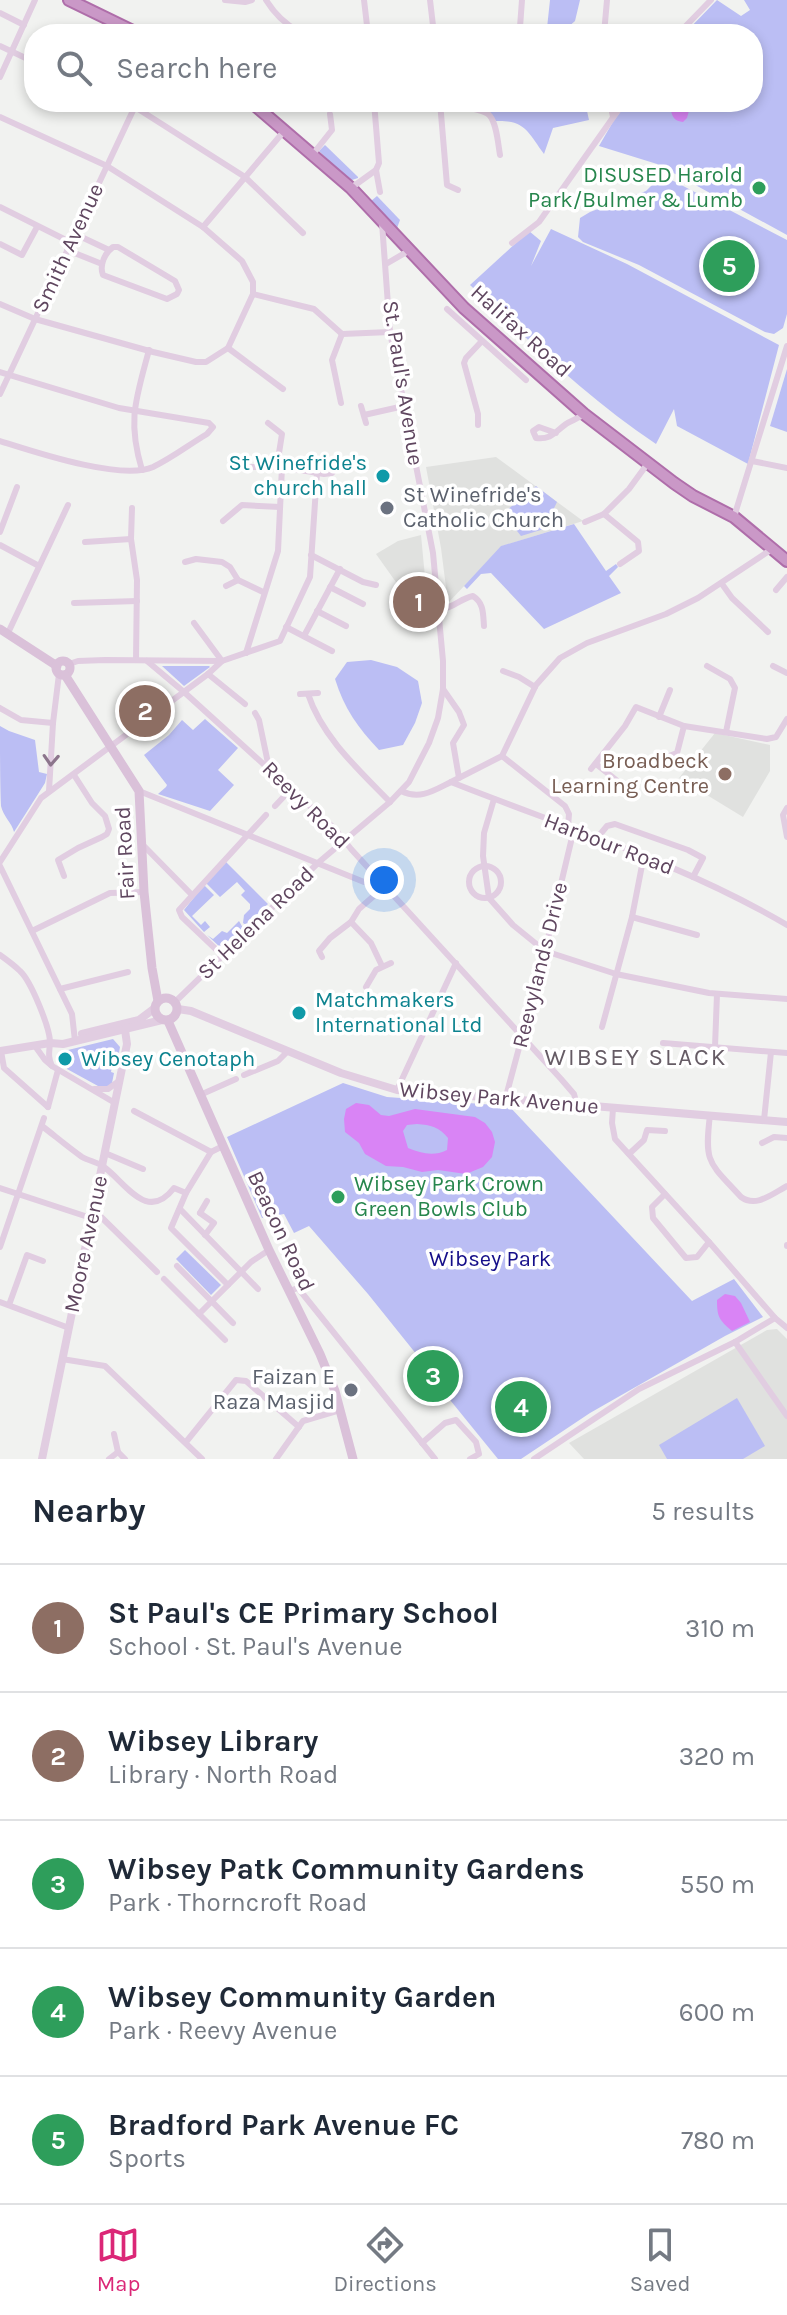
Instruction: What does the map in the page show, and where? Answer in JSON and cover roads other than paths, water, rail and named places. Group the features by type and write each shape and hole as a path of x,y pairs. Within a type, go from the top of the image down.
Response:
{"highway":[{"path":"69,0 118,24"},
{"name":"Halifax Road","path":"263,112 351,188 464,308 507,346 568,413 584,414 693,496 734,517 787,561"}],"main road":[{"path":"4,631 63,670"},
{"name":"Fair Road","path":"63,670 139,791 144,892 157,1005"},
{"path":"166,998 176,1005 175,1017 165,1020 156,1014 157,1005 166,998"},
{"name":"Beacon Road","path":"165,1020 269,1250 320,1354 353,1459"}],"street":[{"path":"24,24 35,0"},
{"path":"225,0 252,0"},
{"path":"266,0 287,24"},
{"path":"364,0 367,24"},
{"path":"430,0 433,24"},
{"path":"520,24 522,0"},
{"path":"605,24 607,0"},
{"path":"686,24 705,2"},
{"path":"0,13 24,25 0,77"},
{"path":"0,46 24,58"},
{"name":"Smith Avenue","path":"0,394 133,112"},
{"path":"147,112 245,177 303,233"},
{"path":"351,188 376,170 379,163 375,112"},
{"path":"441,112 447,185 458,190"},
{"path":"484,112 493,121 500,155"},
{"path":"612,112 613,117"},
{"path":"512,243 539,222 617,112"},
{"path":"313,154 332,130 330,114"},
{"path":"0,117 107,166 203,227 242,261 253,282 253,294 228,348 206,362 196,362 35,319 0,304"},
{"path":"203,227 285,130"},
{"path":"376,170 380,192"},
{"path":"0,207 102,264"},
{"name":"St. Paul's Avenue","path":"382,220 390,332 433,553 443,689 438,718 429,743 409,782"},
{"path":"0,244 22,255 37,227"},
{"path":"75,234 109,250 118,247 175,281 179,290 177,294 167,299 103,275 102,264 109,250"},
{"path":"386,264 410,250"},
{"path":"253,294 314,309 342,334 390,332"},
{"path":"447,309 526,380"},
{"path":"341,403 332,360 342,334"},
{"path":"478,425 478,414 464,363 482,341"},
{"path":"498,355 507,346"},
{"path":"734,517 787,346"},
{"path":"228,348 283,389"},
{"path":"142,470 134,445 133,410 149,350"},
{"path":"0,372 133,410 209,423 213,427 207,434 153,467 142,470 105,470 0,441"},
{"path":"361,406 365,419 404,406"},
{"path":"556,433 568,413 577,419 584,414"},
{"path":"246,653 278,551 282,434 268,423"},
{"path":"752,461 787,468"},
{"path":"247,467 282,467 332,473 340,462"},
{"path":"585,522 604,514 629,489 648,463"},
{"path":"49,791 53,723 63,670 84,661 222,661 280,641 310,577 317,473"},
{"path":"0,532 6,505 17,487"},
{"path":"4,631 68,505"},
{"path":"223,521 242,505 280,507"},
{"path":"132,508 131,539 137,580 136,660"},
{"path":"604,514 638,542 639,551 620,564"},
{"path":"312,537 323,535"},
{"path":"85,542 131,539"},
{"path":"0,545 39,566"},
{"path":"401,791 414,796 428,793 502,756 535,687 554,663 574,649 666,614 722,584 772,549"},
{"path":"311,555 363,582 376,585"},
{"path":"185,562 196,559 222,562 230,567 238,580 263,592"},
{"path":"304,636 340,569"},
{"path":"776,590 787,577"},
{"path":"226,586 238,580"},
{"path":"722,584 732,598 768,632"},
{"path":"330,587 363,604"},
{"path":"439,610 453,608 464,598 473,596 482,606 484,626"},
{"path":"74,603 137,601"},
{"path":"317,611 346,626"},
{"path":"194,623 222,661"},
{"path":"286,627 332,651"},
{"name":"Reevy Road","path":"147,661 344,839 523,1035 574,1094 577,1105"},
{"path":"75,1038 72,1014 0,864 41,798 222,661"},
{"path":"707,666 730,679 735,688 726,732"},
{"path":"773,666 787,673"},
{"path":"503,671 535,687"},
{"path":"208,674 245,704"},
{"path":"443,689 464,725 453,743 459,778"},
{"path":"659,717 670,690"},
{"path":"318,693 304,694 324,728 390,802"},
{"path":"625,787 594,766 636,707 684,726 767,739 776,737 787,719"},
{"path":"0,708 21,720 53,723"},
{"path":"255,713 269,768"},
{"path":"669,756 677,753 684,726"},
{"path":"502,756 565,806 571,828"},
{"path":"64,876 58,860 107,834 109,829 105,816 74,775"},
{"path":"409,782 416,790 428,793"},
{"name":"St Helena Road","path":"176,1005 222,955 319,862 409,782"},
{"name":"Harbour Road","path":"451,782 644,855 751,903 787,925"},
{"path":"275,806 291,789"},
{"path":"139,791 364,882"},
{"path":"92,802 101,796"},
{"path":"494,799 484,833 484,866 489,898 513,925 545,951 616,974 717,994 787,999"},
{"path":"786,837 783,815 787,808"},
{"path":"222,955 182,917 179,910 266,815"},
{"path":"597,838 607,826 615,824 688,850 703,858 693,877"},
{"name":"Reevylands Drive","path":"505,1100 545,951 571,828"},
{"path":"143,845 192,895"},
{"path":"602,1027 632,917 644,855"},
{"path":"484,866 494,869 501,882 498,892 489,898 474,894 469,885 471,874 484,866"},
{"path":"322,957 319,951 330,938 351,922 359,909 385,886"},
{"path":"32,931 110,893 144,892"},
{"path":"632,917 697,935"},
{"path":"351,922 371,943 382,966"},
{"path":"0,955 23,973 42,1014 50,1043 48,1055 55,1068 46,1113 0,1247"},
{"path":"366,987 371,976 391,963"},
{"path":"397,1090 456,963"},
{"path":"60,989 128,972"},
{"path":"715,1047 717,994"},
{"path":"75,1038 139,1020 157,1005"},
{"name":"Wibsey Park Avenue","path":"176,1005 341,1073 397,1090 784,1122"},
{"path":"46,1113 4,1068 0,1051 125,1030 165,1020"},
{"name":"Moore Avenue","path":"42,1459 127,1044 125,1030"},
{"path":"663,1043 787,1053"},
{"path":"35,1046 55,1068 115,1103"},
{"path":"244,1075 278,1061 288,1051"},
{"path":"764,1120 771,1052"},
{"path":"200,1095 236,1079"},
{"path":"92,1089 108,1089 119,1081"},
{"path":"613,1108 615,1139 775,1318 786,1325"},
{"path":"134,1111 211,1152"},
{"path":"710,1115 707,1142 710,1161 741,1197 746,1201 758,1201 787,1186"},
{"path":"762,1143 784,1137 784,1122"},
{"path":"42,1126 82,1157 102,1165 133,1195 151,1202 168,1196 174,1188 186,1193"},
{"path":"637,1128 665,1131"},
{"path":"629,1154 644,1140 647,1130"},
{"path":"223,1146 211,1152 186,1193 171,1228 228,1285"},
{"path":"105,1153 143,1169"},
{"path":"0,1188 92,1214 157,1272"},
{"path":"665,1194 652,1207 653,1218 686,1258 697,1257 709,1242"},
{"path":"194,1223 207,1201"},
{"path":"180,1209 258,1289"},
{"path":"200,1213 214,1223 205,1235"},
{"path":"199,1314 241,1272 269,1250"},
{"path":"9,1305 27,1255 43,1261"},
{"path":"177,1266 233,1323"},
{"path":"164,1279 225,1340"},
{"path":"289,1291 298,1288 432,1458"},
{"path":"0,1302 69,1328"},
{"path":"534,1459 545,1456 639,1389 735,1342 775,1318"},
{"path":"735,1342 787,1416"},
{"path":"62,1359 105,1366 202,1459"},
{"path":"186,1442 236,1380 246,1381 299,1427"},
{"path":"276,1459 303,1421 340,1410"},
{"path":"422,1443 445,1423 456,1420 476,1442 479,1454 470,1459"},
{"path":"114,1434 118,1452 125,1459"},
{"path":"109,1459 118,1452"}],"place":[{"name":"DISUSED Harold Park/Bulmer & Lumb","path":"759,188"},
{"name":"Bradford Park Avenue FC","path":"729,266"},
{"name":"St Winefride's church hall","path":"383,476"},
{"name":"St Winefride's Catholic Church","path":"387,508"},
{"name":"St Paul's CE Primary School","path":"419,602"},
{"name":"Wibsey Library","path":"145,711"},
{"name":"Broadbeck Learning Centre","path":"725,774"},
{"name":"Matchmakers International Ltd","path":"299,1013"},
{"name":"Wibsey Cenotaph","path":"65,1059"},
{"name":"Wibsey Park Crown Green Bowls Club","path":"338,1197"},
{"name":"Wibsey Patk Community Gardens","path":"433,1376"},
{"name":"Faizan E Raza Masjid","path":"351,1390"},
{"name":"Wibsey Community Garden","path":"521,1407"}],"district":[{"name":"WIBSEY SLACK","path":"636,1057"}],"park label":[{"name":"Wibsey Park","path":"490,1259"}]}
